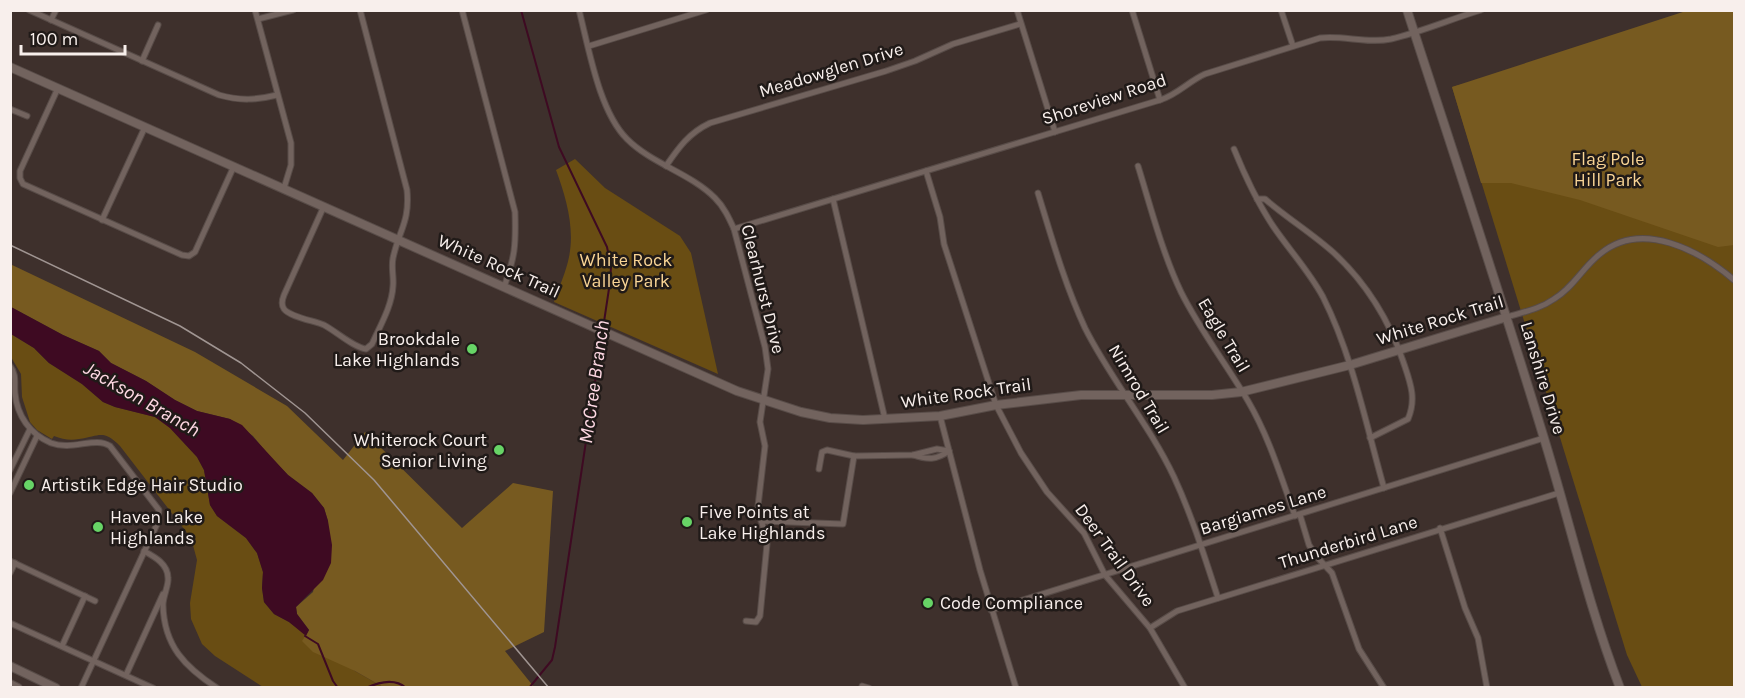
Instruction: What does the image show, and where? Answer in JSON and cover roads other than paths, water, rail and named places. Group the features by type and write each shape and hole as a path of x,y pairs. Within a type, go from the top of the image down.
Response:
{"street":[{"path":"29,10 219,96 253,100 277,95"},
{"path":"51,20 56,10"},
{"path":"255,10 291,143 291,165 284,188"},
{"path":"258,19 293,10"},
{"path":"324,206 282,302 283,308 289,313 324,326 359,348 366,349 372,344 387,309 393,287 393,259 406,221 408,204 407,190 360,10"},
{"path":"462,10 515,213 516,241 513,260 504,287"},
{"name":"Clearhurst Drive","path":"579,10 603,99 618,128 636,147 715,198 734,229 767,358 767,377 760,422 765,446 758,498 767,544 760,616 756,622 746,621"},
{"path":"589,46 706,10"},
{"path":"1017,10 1055,132"},
{"path":"1132,10 1160,100"},
{"path":"1281,10 1293,46"},
{"name":"Lanshire Drive","path":"1407,10 1507,317 1587,590 1620,687"},
{"name":"Shoreview Road","path":"734,229 1168,98 1205,74 1293,46 1326,37 1390,39 1481,10"},
{"name":"Meadowglen Drive","path":"666,166 691,134 710,123 886,71 953,44 1020,24"},
{"path":"142,61 158,25"},
{"name":"White Rock Trail","path":"10,67 763,401 820,417 885,419 940,416 996,405 1081,395 1212,395 1241,392 1350,365 1536,308 1553,301 1571,286 1603,251 1631,240 1652,240 1682,247 1717,266 1734,279"},
{"path":"58,88 20,171 20,178 23,184 102,220 189,256 195,252 234,166"},
{"path":"10,109 27,116"},
{"path":"102,220 145,127"},
{"path":"1234,149 1257,199 1274,227 1313,279 1324,300 1350,365 1384,488"},
{"name":"Eagle Trail","path":"1138,166 1162,244 1181,292 1262,428 1309,545 1332,573 1359,649 1384,687"},
{"name":"Deer Trail Drive","path":"927,171 940,217 944,244 996,405 1033,472 1047,492 1084,532 1106,575 1149,628 1185,687"},
{"name":"Nimrod Trail","path":"1038,194 1071,296 1116,384 1134,406 1174,477 1218,598"},
{"path":"832,199 885,419"},
{"path":"1257,199 1265,199 1345,264 1373,299 1387,322 1414,394 1413,408 1408,419 1370,438"},
{"path":"10,366 16,377 17,403 22,418 30,429 38,436 58,445 80,446 98,441 110,446 159,510 160,518 81,687"},
{"path":"940,416 991,610 1016,687"},
{"path":"10,470 30,429"},
{"path":"10,493 38,436"},
{"name":"Bargiames Lane","path":"991,610 1544,438"},
{"path":"819,469 822,452 827,450 854,456 913,455 926,460 939,458 949,451"},
{"path":"761,521 843,524 854,456"},
{"name":"Thunderbird Lane","path":"1149,628 1177,611 1559,493"},
{"path":"1440,528 1465,608 1478,638 1487,687"},
{"path":"126,675 169,579 160,560 144,551"},
{"path":"10,573 13,562 95,601"},
{"path":"164,592 165,623 170,640 184,664 198,676 217,687"},
{"path":"62,646 85,596"},
{"path":"10,623 153,687"},
{"path":"10,666 56,687"},
{"path":"10,684 18,687"},
{"path":"862,686 869,687"}],"water":[{"path":"11,307 99,351 111,363 146,381 175,400 197,411 230,419 242,425 288,475 312,493 324,508 332,545 331,563 323,580 296,607 297,614 309,630 306,636 289,622 274,614 264,602 263,572 257,553 246,538 217,516 210,505 204,470 197,457 170,428 155,417 103,402 82,384 49,363 34,348 11,334"}],"waterway":[{"name":"McCree Branch","path":"521,10 559,147 607,247 611,267 555,647 552,660 529,688"},
{"name":"Jackson Branch","path":"305,636 318,644 338,688"},
{"name":"Jackson Branch","path":"366,688 387,682 397,683 406,688"}],"tram line":[{"path":"10,245 180,326 241,363 305,413 374,480 549,688"}],"place":[{"name":"Brookdale Lake Highlands","path":"472,349"},
{"name":"Whiterock Court Senior Living","path":"499,450"},
{"name":"Artistik Edge Hair Studio","path":"29,485"},
{"name":"Five Points at Lake Highlands","path":"687,522"},
{"name":"Haven Lake Highlands","path":"98,527"},
{"name":"Code Compliance","path":"928,603"}],"park label":[{"name":"Flag Pole Hill Park","path":"1608,169"},
{"name":"White Rock Valley Park","path":"626,270"}]}
